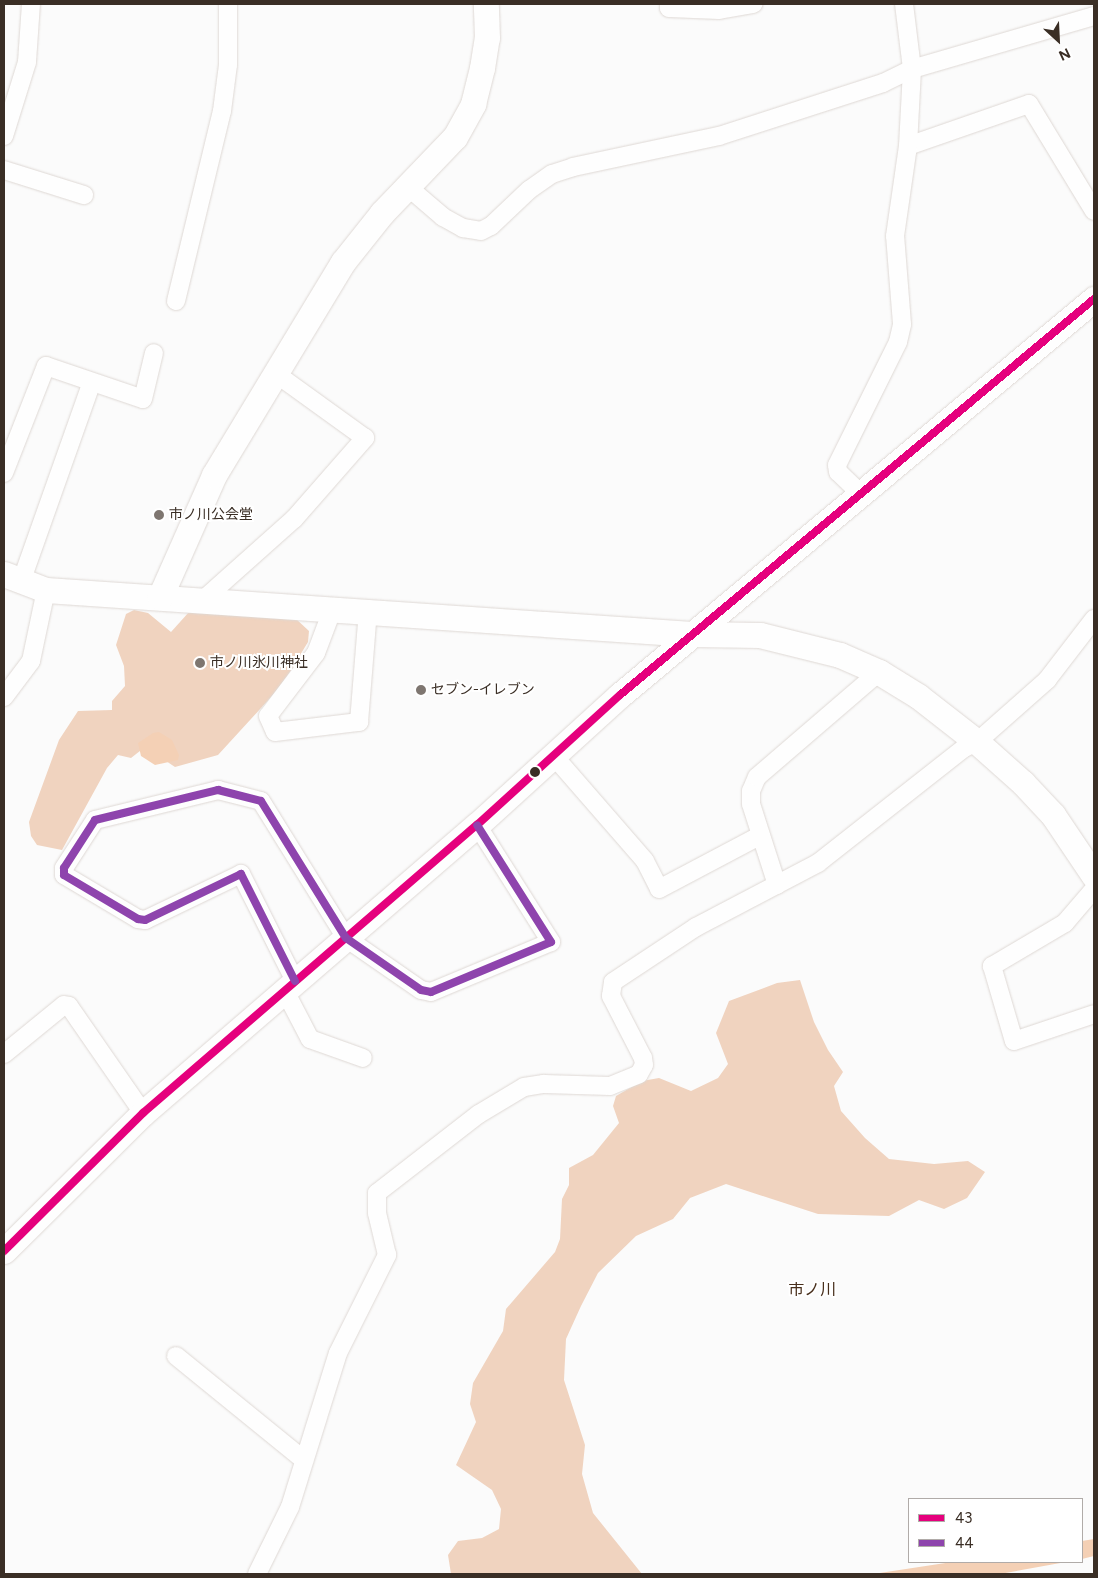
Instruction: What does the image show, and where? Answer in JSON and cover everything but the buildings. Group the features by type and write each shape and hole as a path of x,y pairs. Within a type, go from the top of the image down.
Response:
{"street":[{"path":"4,136 27,62 31,4"},
{"path":"176,301 222,111 228,65 228,4"},
{"path":"160,597 214,475 344,262 382,213 455,136 473,104 487,38 486,4"},
{"path":"670,4 669,8 719,10 753,4"},
{"path":"860,493 838,472 837,466 898,342 902,324 895,236 908,146 912,69 904,4"},
{"path":"408,187 443,217 463,228 480,231 491,226 529,190 552,174 616,156 719,136 883,83 912,69 1094,16"},
{"path":"908,146 1029,104 1094,211"},
{"path":"4,170 84,195"},
{"path":"4,1251 143,1113 477,825 553,755 692,634 1094,299"},
{"path":"4,473 46,366 143,399 154,353"},
{"path":"203,600 294,519 366,438 275,373"},
{"path":"92,382 12,578 46,590 368,610 692,634 760,635 840,655 879,672 918,696 977,742 1023,783 1052,815 1094,876"},
{"path":"4,696 31,661 46,590"},
{"path":"333,608 316,653 268,716 275,732 359,722 368,610"},
{"path":"257,1574 290,1507 338,1352 387,1255 377,1213 377,1193 478,1114 524,1087 544,1084 610,1086 635,1077 644,1065 643,1058 611,996 614,982 696,927 818,863 964,748 977,742 1047,680 1094,619"},
{"path":"777,885 751,804 751,791 757,777 879,672"},
{"path":"553,755 645,861 660,888 761,835"},
{"path":"362,1058 310,1039 290,986 241,874 145,920 138,919 64,875 64,868 95,820 218,790 261,801 346,938 421,990 432,992 552,942 477,825"},
{"path":"1094,889 1065,923 992,966 1014,1040 1094,1014"},
{"path":"4,1054 64,1005 69,1006 143,1113"},
{"path":"176,1356 304,1460"}],"shaded area":[{"path":"134,610 148,613 171,632 189,612 295,618 309,631 308,642 282,685 218,755 175,767 145,747 131,758 118,755 107,768 62,850 37,845 31,836 29,822 59,740 78,711 112,710 112,701 125,686 124,666 116,645 126,614"},
{"path":"159,732 172,740 179,755 178,760 155,765 141,756 138,743 153,733"},
{"path":"800,980 814,1022 828,1050 843,1072 834,1086 841,1111 865,1138 889,1159 934,1164 968,1161 985,1172 967,1198 944,1209 919,1200 889,1216 818,1214 726,1184 690,1198 673,1219 636,1236 598,1273 581,1306 566,1339 564,1380 585,1445 582,1474 593,1513 642,1574 451,1574 448,1555 458,1541 482,1538 499,1529 501,1509 492,1490 456,1465 476,1422 470,1404 473,1383 503,1331 506,1309 555,1252 560,1239 562,1199 569,1185 569,1168 593,1155 619,1123 613,1106 616,1096 642,1081 659,1078 691,1091 718,1078 728,1064 716,1033 729,1001 777,983"},
{"path":"1094,1539 1094,1556 1083,1559 1083,1541"},
{"path":"945,1563 1060,1563 1000,1574 873,1574"}],"transit line":[{"name":"43","path":"4,1251 143,1113 477,825 620,695 1094,299"},
{"name":"44","path":"295,981 241,874 145,920 138,919 64,875 64,868 95,820 218,790 261,801 346,938 421,990 431,992 551,942 477,825"}],"place":[{"name":"市ノ川公会堂","path":"159,515"},
{"name":"市ノ川氷川神社","path":"200,663"},
{"name":"セブン-イレブン","path":"421,690"}],"district":[{"name":"市ノ川","path":"812,1290"}]}
